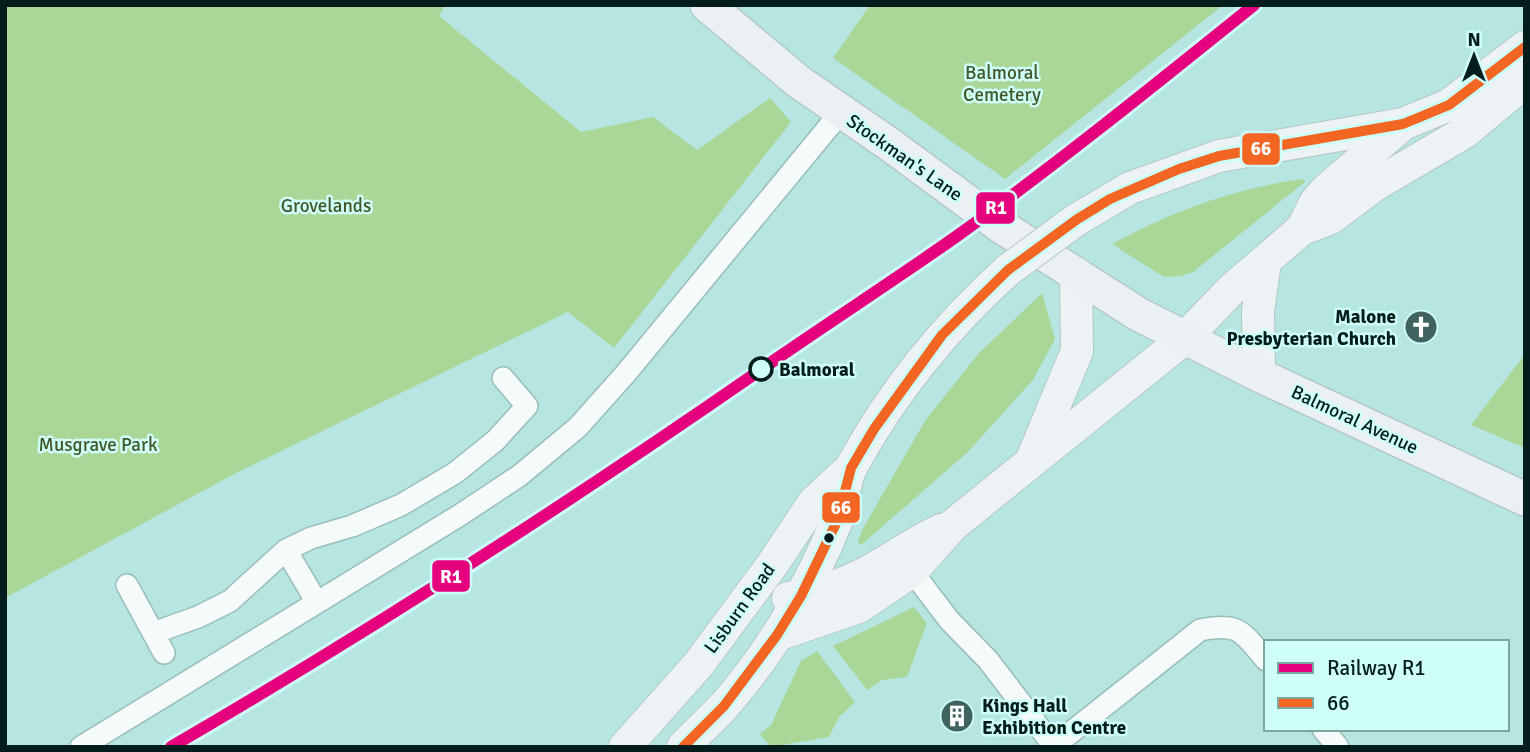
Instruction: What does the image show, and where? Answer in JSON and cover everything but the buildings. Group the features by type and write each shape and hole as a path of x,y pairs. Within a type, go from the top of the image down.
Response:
{"highway":[{"name":"Stockman's Lane","path":"707,5 799,82 890,144 999,225 1138,314 1185,338"},
{"name":"Balmoral Avenue","path":"1185,338 1525,499"}],"main road":[{"name":"Lisburn Road","path":"625,747 698,664 772,565 814,502 850,468 942,335 1008,270 1076,220 1130,188 1219,156 1403,124 1449,105 1525,47"},
{"path":"777,635 859,607 905,562 1185,338 1231,289 1302,229 1331,218 1375,185 1465,132 1525,82"},
{"path":"1302,229 1315,203 1325,191 1403,124"},
{"path":"1259,375 1258,312 1265,262"},
{"path":"1031,461 1077,351 1076,273"},
{"name":"Lisburn Road","path":"682,747 724,706 777,635 801,596 838,519 850,468"},
{"path":"698,664 721,663 770,603 801,596 867,572 905,562"}],"street":[{"path":"80,747 460,515 519,476 578,427 636,361 841,112"},
{"path":"153,633 198,617 230,601 286,550 401,505 465,465 495,442 527,406 503,378"},
{"path":"286,550 316,601"},
{"path":"905,562 949,620 988,660 1049,740 1059,742 1200,630 1221,626 1240,630 1264,658"},
{"path":"127,585 164,653"},
{"path":"1326,731 1338,747"}],"green space":[{"name":"Grovelands","path":"5,5 445,5 439,16 581,132 653,117 697,150 770,98 791,122 614,348 568,312 238,472 5,598"},
{"name":"Balmoral Cemetery","path":"870,5 1223,5 1005,179 833,58"},
{"path":"1302,179 1306,181 1193,272 1164,277 1112,244 1157,221 1227,195"},
{"path":"1042,293 1055,339 1033,380 967,453 861,545 858,542 862,530 925,421 978,354"},
{"path":"1525,354 1525,448 1471,425"},
{"path":"914,607 927,623 907,677 882,680 867,690 833,646"},
{"path":"817,651 855,702 839,717 829,737 771,747 760,734 771,725 801,661"}],"rail line":[{"name":"R1","path":"171,747 327,654 481,557 957,236 1070,152 1254,5"}],"transit line":[{"name":"66","path":"683,747 724,706 777,635 801,596 838,519 851,468 874,429 942,335 1008,270 1076,220 1110,199 1179,169 1219,156 1403,124 1449,105 1525,47"}],"place":[{"name":"Malone Presbyterian Church","path":"1421,327"},
{"name":"Balmoral","path":"761,369"},
{"name":"Kings Hall Exhibition Centre","path":"957,716"}],"park label":[{"name":"Musgrave Park","path":"98,444"}]}
